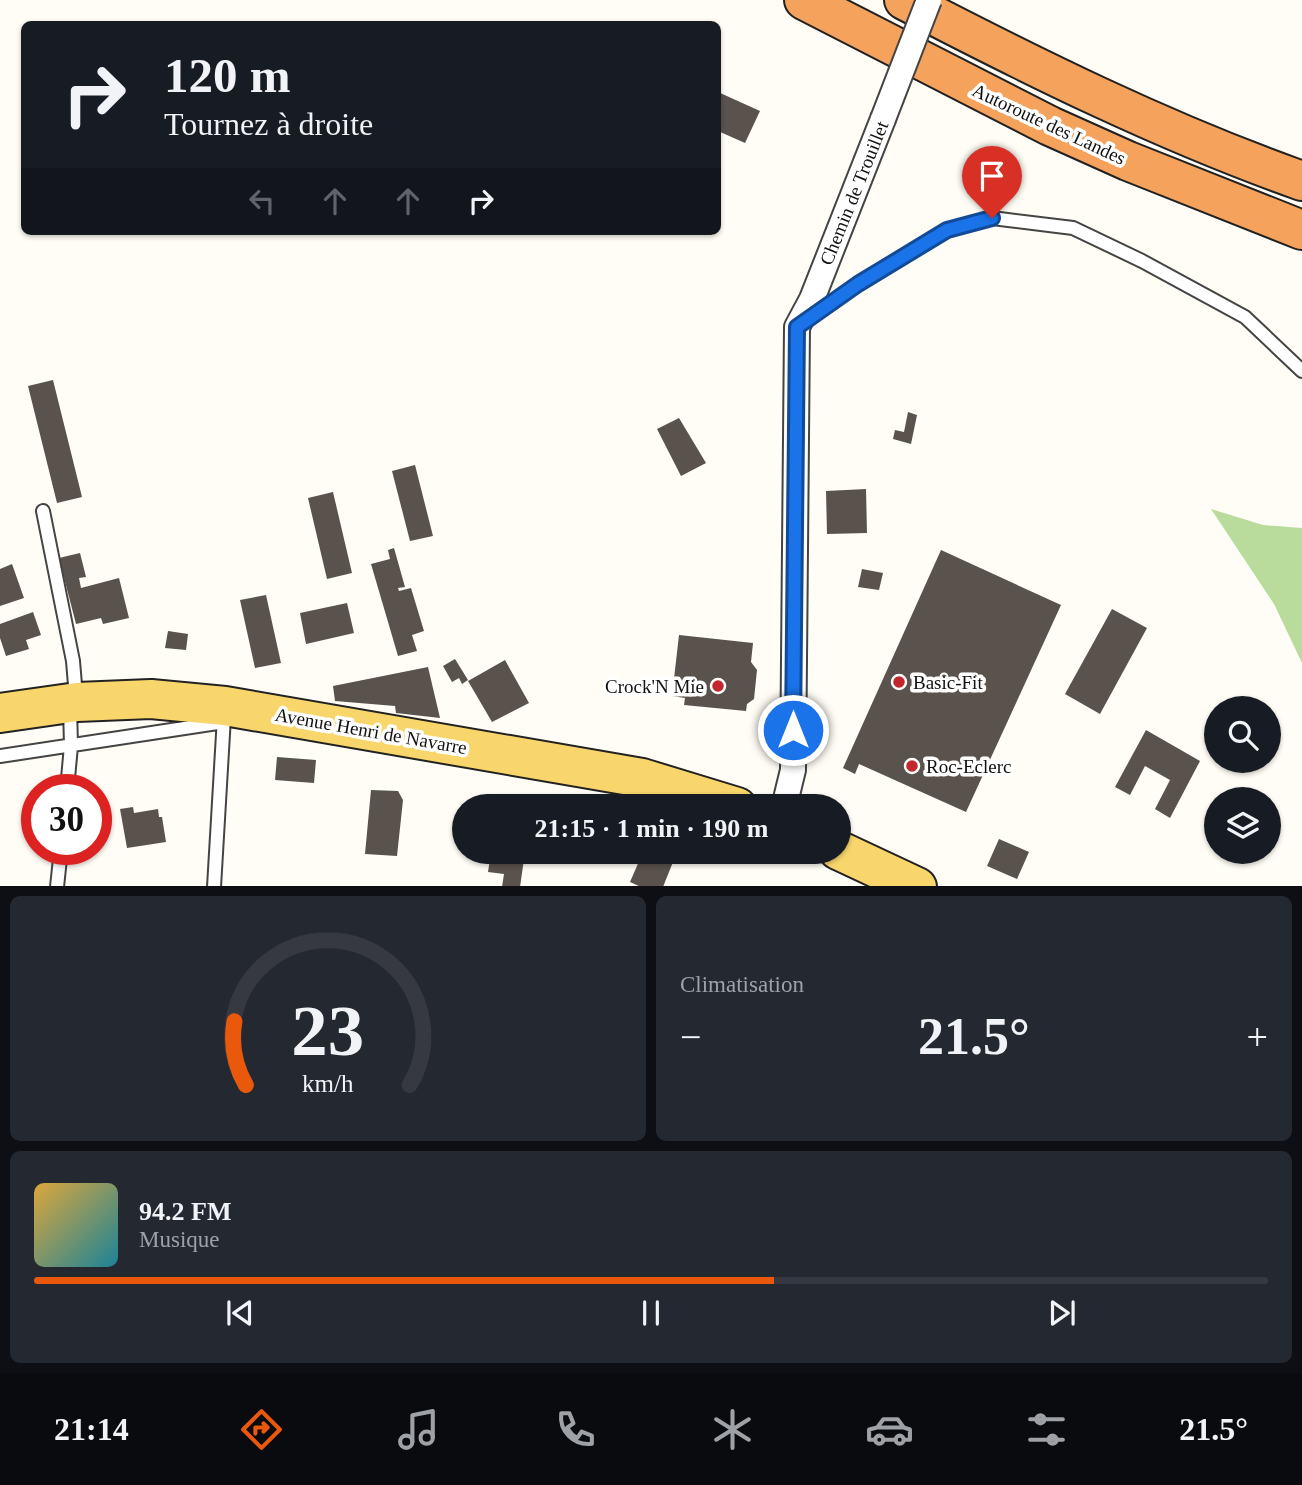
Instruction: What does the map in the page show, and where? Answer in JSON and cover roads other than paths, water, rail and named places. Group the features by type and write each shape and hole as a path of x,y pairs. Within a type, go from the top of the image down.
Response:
{"highway":[{"name":"Autoroute des Landes","path":"804,0 1051,126 1128,161 1302,230"},
{"path":"904,0 1000,50 1158,124 1302,181"}],"main road":[{"name":"Avenue Henri de Navarre","path":"0,713 73,703 151,699 224,714 642,778 694,794"},
{"path":"851,856 915,886"}],"street":[{"name":"Chemin de Trouillet","path":"789,794 793,762 797,327 812,299 929,0"}],"lane":[{"path":"797,327 858,284 947,230 992,218 1073,228 1142,261 1245,317 1302,371"},
{"path":"43,511 73,661 68,774"},
{"path":"0,756 71,746 224,714 214,886"},
{"path":"57,886 59,865"}],"place":[{"name":"Basic-Fit","path":"899,682"},
{"name":"Crock'N Mie","path":"718,686"},
{"name":"Roc-Eclerc","path":"912,766"}]}
